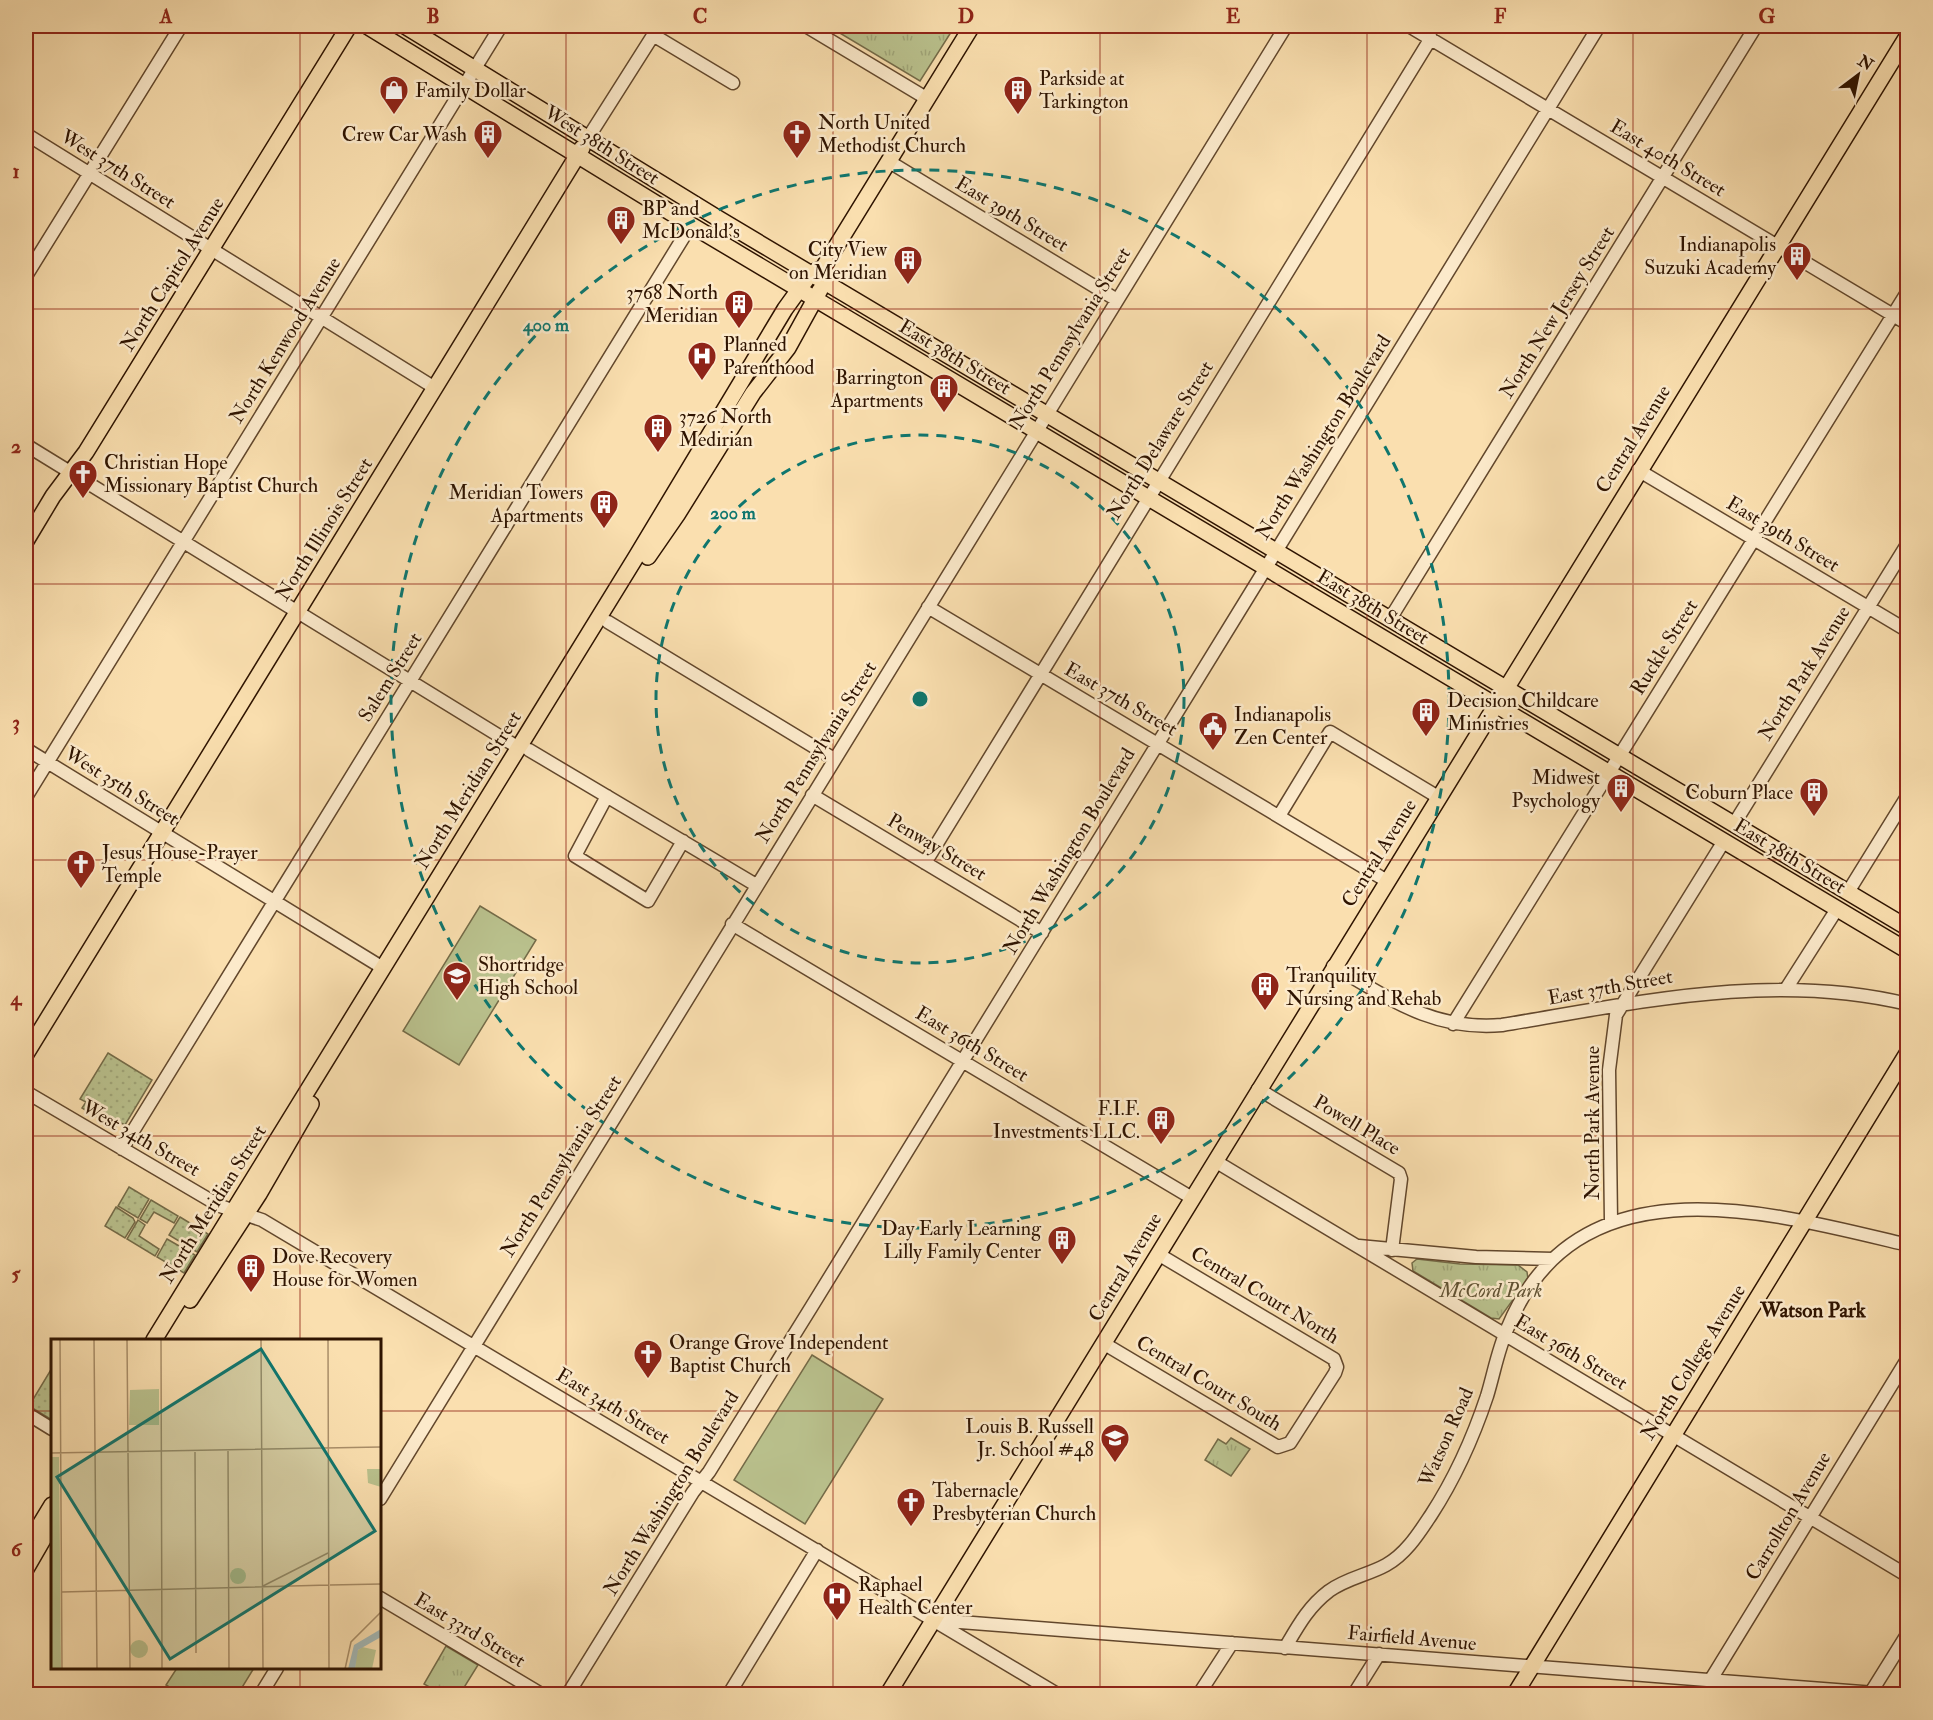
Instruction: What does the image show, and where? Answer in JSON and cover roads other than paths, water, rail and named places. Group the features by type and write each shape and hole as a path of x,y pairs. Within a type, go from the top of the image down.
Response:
{"main road":[{"name":"North Capitol Avenue","path":"26,541 92,443 349,26"},
{"name":"West 38th Street","path":"367,26 816,299"},
{"name":"West 38th Street","path":"405,26 588,138 820,274"},
{"name":"North Meridian Street","path":"167,1339 383,968 608,622 753,393 788,348 816,299 820,274 972,26"},
{"name":"Central Avenue","path":"888,1695 1333,966 1908,35"},
{"name":"North Illinois Street","path":"26,1054 588,138"},
{"name":"North Meridian Street","path":"155,1339 239,1212 524,749 800,289 820,274"},
{"name":"East 38th Street","path":"820,274 1047,414 1908,928"},
{"name":"East 38th Street","path":"816,299 1908,951"},
{"name":"North College Avenue","path":"1515,1695 1908,1052"},
{"path":"26,1550 51,1507"},
{"path":"26,1569 51,1526"}],"street":[{"path":"26,276 181,26"},
{"name":"North Kenwood Avenue","path":"26,797 501,26"},
{"path":"806,26 926,99"},
{"name":"North Pennsylvania Street","path":"381,1497 1286,26"},
{"name":"East 40th Street","path":"1409,26 1908,324"},
{"name":"North Washington Boulevard","path":"568,1695 1042,933 1599,26"},
{"name":"North New Jersey Street","path":"1390,619 1756,26"},
{"path":"656,30 734,84"},
{"name":"North Illinois Street","path":"588,138 656,30"},
{"name":"North Delaware Street","path":"925,863 1431,38"},
{"name":"West 37th Street","path":"26,134 435,388"},
{"name":"East 39th Street","path":"888,161 1117,300"},
{"name":"Salem Street","path":"122,1149 691,225"},
{"name":"Ruckle Street","path":"1453,1024 1908,291"},
{"path":"26,445 410,682 756,885"},
{"name":"East 39th Street","path":"1638,470 1908,631"},
{"name":"North Park Avenue","path":"1734,824 1908,543"},
{"name":"East 37th Street","path":"928,607 1387,881"},
{"path":"608,622 834,759"},
{"path":"1279,816 1330,732 1438,797"},
{"name":"West 35th Street","path":"26,749 383,968"},
{"name":"Penway Street","path":"812,795 1042,933"},
{"path":"1848,892 1908,795"},
{"path":"607,796 575,856 618,884 648,901 683,841"},
{"name":"North Park Avenue","path":"1611,1221 1609,1066 1614,1020 1621,1005 1724,841"},
{"path":"1786,989 1837,909"},
{"name":"East 36th Street","path":"732,924 1192,1198"},
{"name":"East 37th Street","path":"1333,966 1416,1013 1453,1024 1502,1025 1698,993 1786,989 1850,994 1908,1004"},
{"name":"Powell Place","path":"1258,1089 1399,1173 1401,1179 1392,1250"},
{"name":"West 34th Street","path":"26,1092 220,1206 239,1212"},
{"name":"East 36th Street","path":"1215,1161 1908,1576"},
{"name":"Watson Road","path":"1285,1648 1299,1622 1320,1598 1348,1580 1394,1560 1424,1525 1465,1453 1480,1416 1505,1335 1521,1301 1553,1259 1585,1234 1611,1221 1635,1215 1695,1210 1736,1212 1804,1222 1908,1245"},
{"name":"East 34th Street","path":"239,1212 262,1220 817,1550 1050,1693"},
{"path":"1355,1245 1476,1257 1553,1259"},
{"name":"Central Court North","path":"1158,1254 1335,1359 1337,1370 1314,1407"},
{"name":"Central Court South","path":"1103,1343 1276,1447 1290,1443 1314,1407"},
{"name":"Carrollton Avenue","path":"1702,1695 1908,1358"},
{"path":"26,1413 51,1428"},
{"path":"729,1695 817,1550"},
{"name":"East 33rd Street","path":"381,1599 541,1695"},
{"name":"Fairfield Avenue","path":"932,1620 1888,1695"},
{"path":"1870,1694 1908,1633"},
{"path":"1199,1695 1232,1643"},
{"path":"1354,1695 1379,1654"},
{"path":"261,1695 276,1669"}],"place":[{"name":"Family Dollar","path":"394,116"},
{"name":"Parkside at Tarkington","path":"1018,116"},
{"name":"Crew Car Wash","path":"488,160"},
{"name":"North United Methodist Church","path":"797,160"},
{"name":"BP and McDonald's","path":"621,246"},
{"name":"Indianapolis Suzuki Academy","path":"1797,282"},
{"name":"City View on Meridian","path":"908,286"},
{"name":"3768 North Meridian","path":"739,330"},
{"name":"Planned Parenthood","path":"702,382"},
{"name":"Barrington Apartments","path":"944,414"},
{"name":"3726 North Medirian","path":"658,454"},
{"name":"Christian Hope Missionary Baptist Church","path":"83,500"},
{"name":"Meridian Towers Apartments","path":"604,530"},
{"name":"Decision Childcare Ministries","path":"1426,738"},
{"name":"Indianapolis Zen Center","path":"1213,752"},
{"name":"Midwest Psychology","path":"1621,814"},
{"name":"Coburn Place","path":"1814,818"},
{"name":"Jesus House-Prayer Temple","path":"81,890"},
{"name":"Shortridge High School","path":"457,1002"},
{"name":"Tranquility Nursing and Rehab","path":"1265,1012"},
{"name":"F.I.F. Investments LLC.","path":"1161,1146"},
{"name":"Day Early Learning Lilly Family Center","path":"1062,1266"},
{"name":"Dove Recovery House for Women","path":"251,1294"},
{"name":"Orange Grove Independent Baptist Church","path":"648,1380"},
{"name":"Louis B. Russell Jr. School #48","path":"1115,1464"},
{"name":"Tabernacle Presbyterian Church","path":"911,1528"},
{"name":"Raphael Health Center","path":"837,1622"}],"district":[{"name":"Watson Park","path":"1813,1310"}],"park label":[{"name":"McCord Park","path":"1491,1290"}]}
